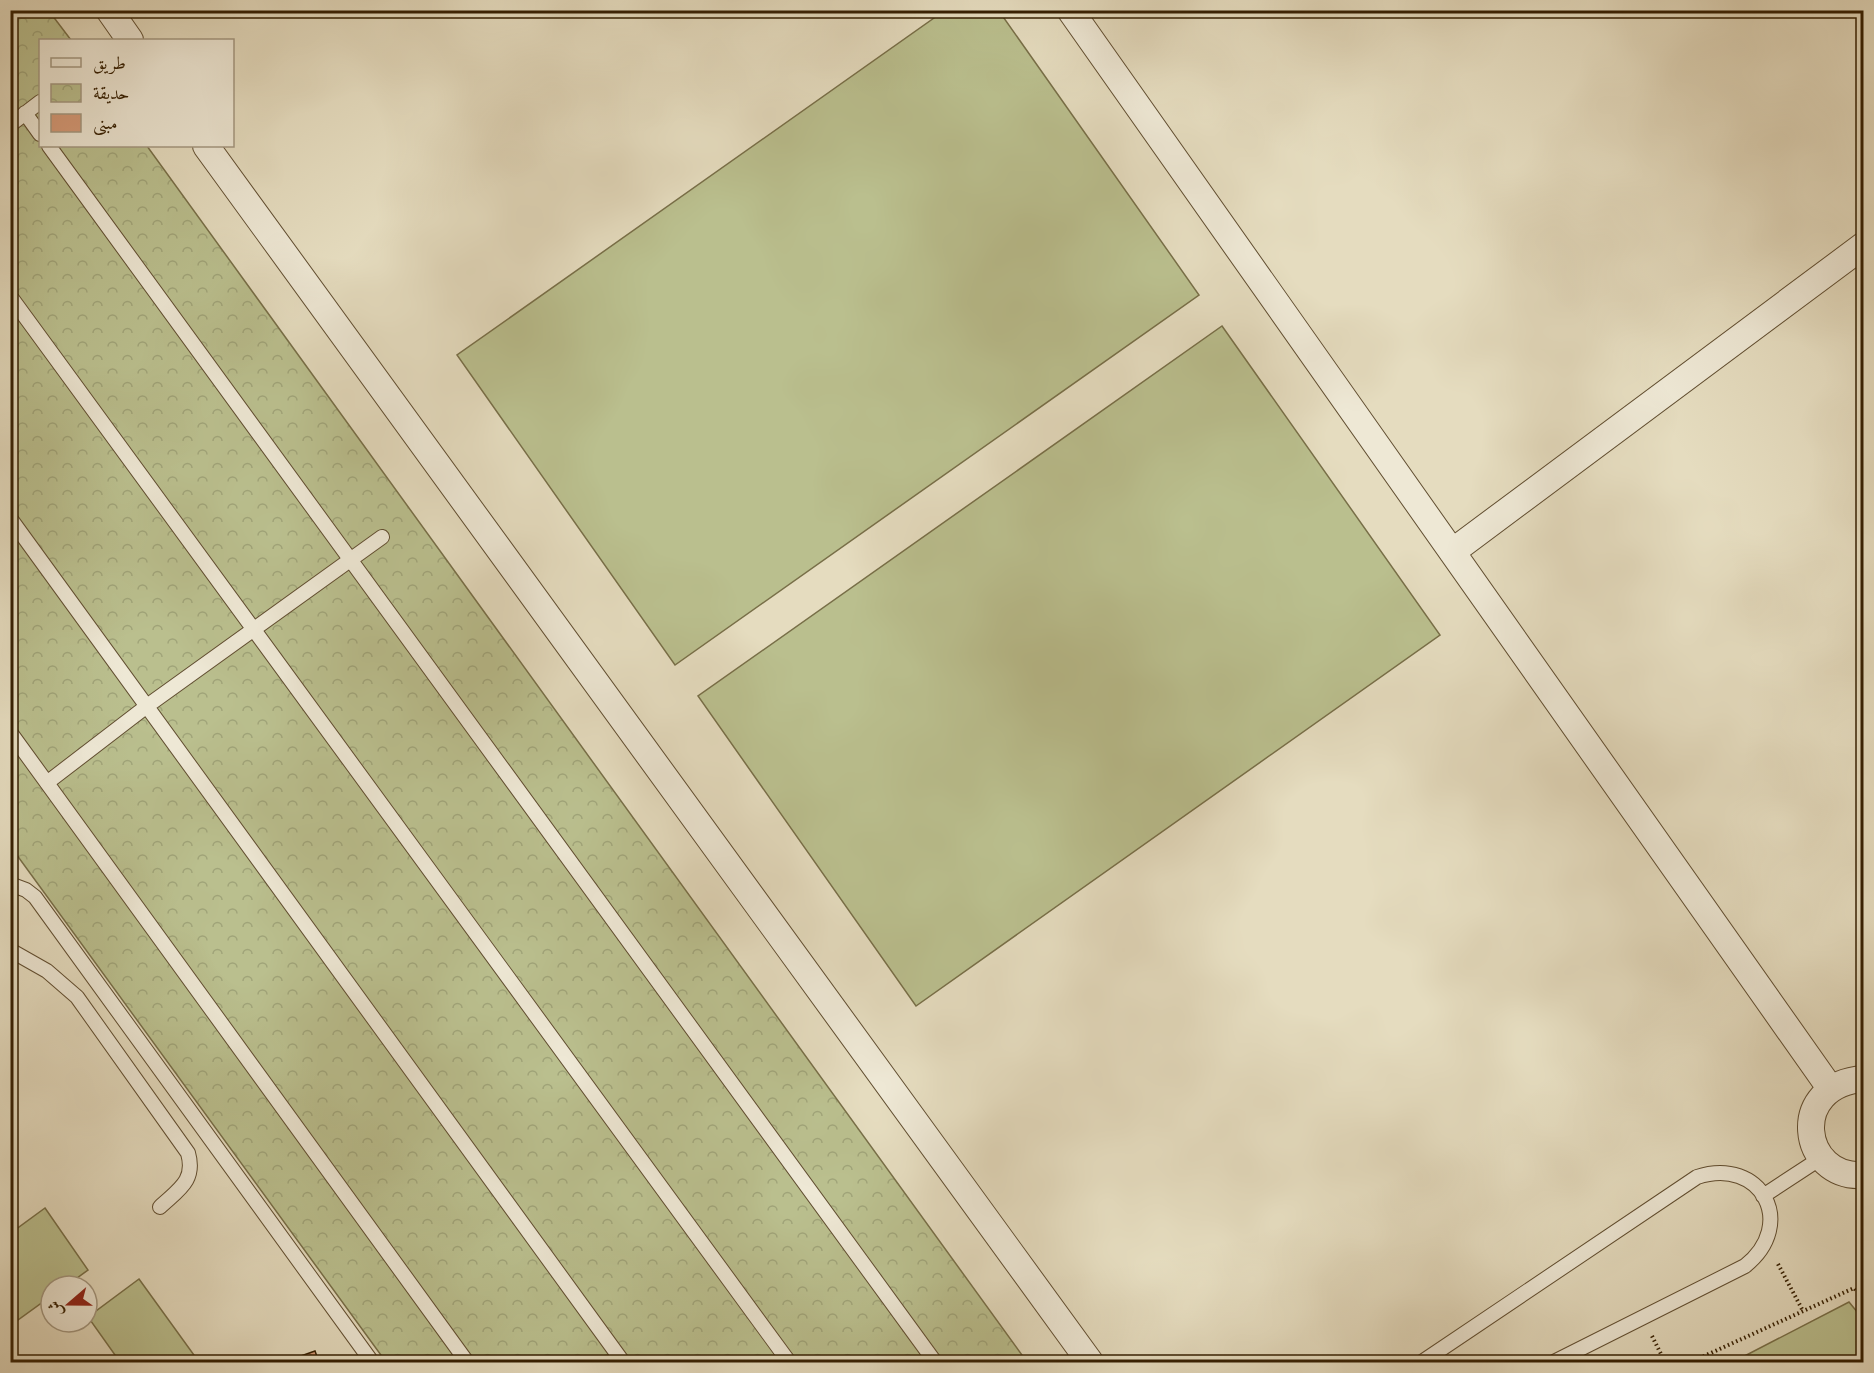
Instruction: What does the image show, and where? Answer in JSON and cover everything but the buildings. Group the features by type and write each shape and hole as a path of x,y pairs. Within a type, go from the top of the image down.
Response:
{"street":[{"path":"109,10 129,39"},
{"path":"1070,10 1830,1088"},
{"path":"207,147 1090,1362"},
{"path":"1452,552 1863,245"},
{"path":"1863,1079 1847,1080 1830,1088 1816,1103 1811,1121 1812,1141 1821,1158 1836,1170 1854,1176 1863,1175"}],"lane":[{"path":"10,125 39,103"},
{"path":"26,113 39,132"},
{"path":"50,147 935,1362"},
{"path":"10,296 789,1362"},
{"path":"13,526 147,706 624,1362"},
{"path":"48,783 147,706 382,537"},
{"path":"10,732 468,1362"},
{"path":"10,884 26,890 35,897 372,1362"},
{"path":"10,950 47,971 77,997 188,1153 190,1173 186,1183 160,1207"},
{"path":"1763,1196 1821,1158"},
{"path":"1422,1362 1697,1177 1711,1172 1726,1172 1741,1176 1754,1184 1763,1196 1769,1211 1770,1227 1766,1242 1758,1256 1745,1266 1554,1362"}],"path":[{"path":"1766,1242 1803,1311"},
{"path":"1691,1362 1854,1288 1863,1300"}],"green space":[{"path":"10,11 49,11 70,39 39,39 39,147 148,147 1027,1362 386,1362 11,847"},
{"path":"944,11 999,11 1199,295 675,665 457,355"},
{"path":"1222,326 1440,635 916,1006 698,696"},
{"path":"45,1208 88,1270 82,1274 39,1274 39,1305 11,1325 11,1233"},
{"path":"139,1279 199,1362 120,1362 99,1332 99,1309"},
{"path":"1849,1302 1863,1319 1863,1362 1733,1362"}]}
